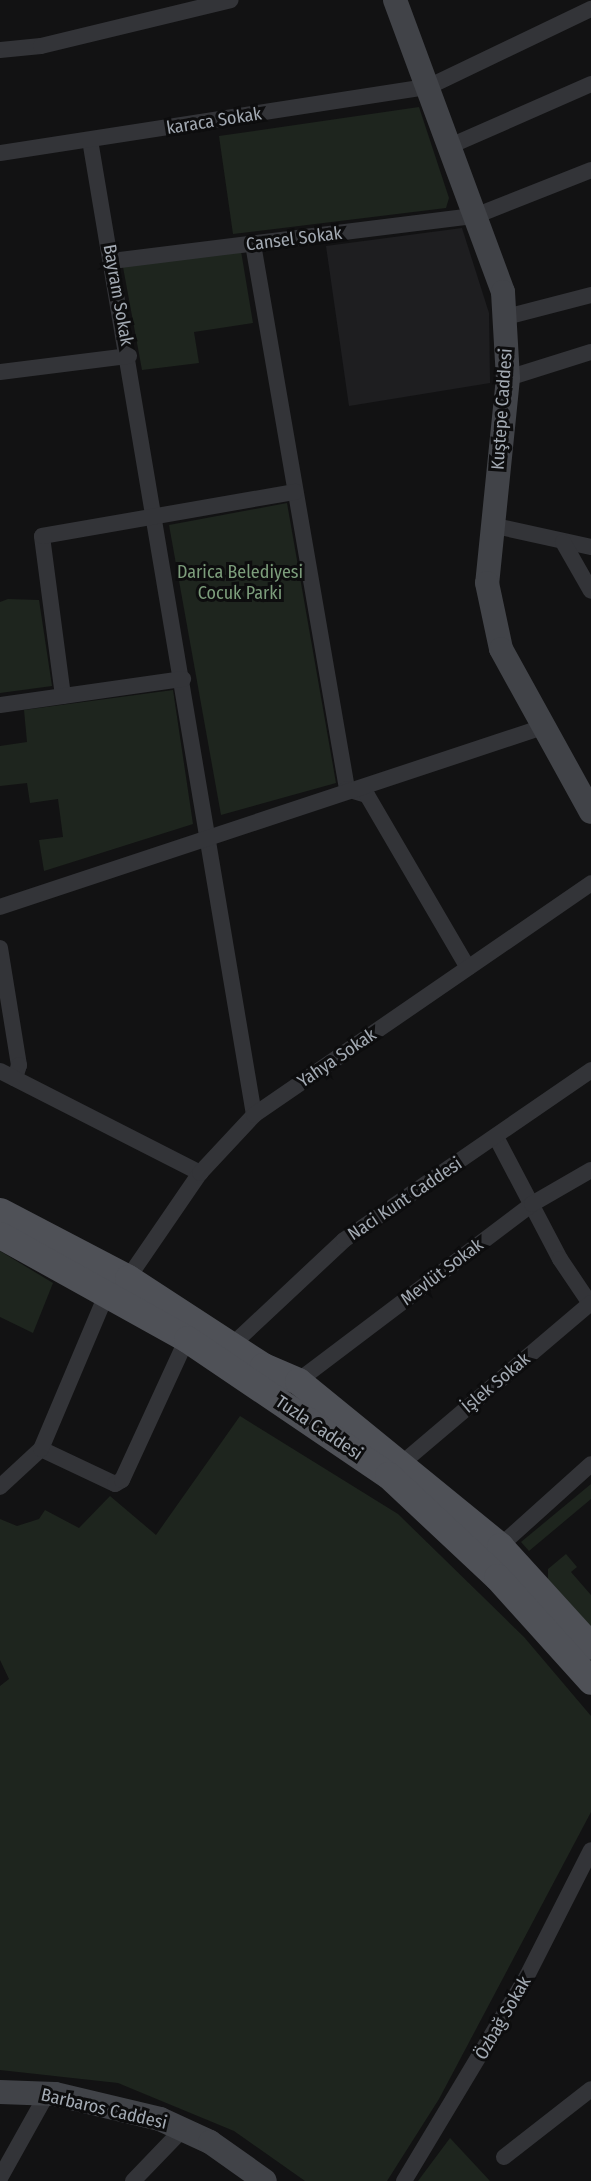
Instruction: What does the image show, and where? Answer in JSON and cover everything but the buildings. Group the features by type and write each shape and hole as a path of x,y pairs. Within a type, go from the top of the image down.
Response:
{"main road":[{"name":"Tuzla Caddesi","path":"0,1211 118,1286 187,1339 388,1475 497,1577 591,1681"},
{"name":"Tuzla Caddesi","path":"0,1235 118,1286 233,1344 298,1381 500,1546 591,1646"}],"street":[{"path":"0,50 41,46 231,0"},
{"name":"Kuştepe Caddesi","path":"395,0 476,216 506,317 507,378 487,583 501,649 591,812"},
{"name":"karaca Sokak","path":"0,153 428,87 591,9"},
{"path":"450,146 591,84"},
{"name":"Bayram Sokak","path":"0,372 129,356 90,140"},
{"name":"Cansel Sokak","path":"112,261 476,216 591,170"},
{"path":"253,244 346,789"},
{"path":"506,317 591,295"},
{"path":"507,378 591,352"},
{"path":"129,356 254,1115"},
{"path":"63,696 42,536 296,492"},
{"path":"491,525 591,547"},
{"path":"563,542 591,591"},
{"path":"0,705 183,679"},
{"path":"0,907 346,789 543,727"},
{"path":"346,789 367,795 468,968"},
{"name":"Yahya Sokak","path":"41,1449 118,1286 200,1173 254,1115 591,883"},
{"path":"0,948 19,1065 7,1075 200,1173"},
{"name":"Naci Kunt Caddesi","path":"233,1344 344,1240 591,1070"},
{"path":"496,1137 532,1204 591,1304"},
{"name":"Mevlüt Sokak","path":"298,1381 532,1204 591,1170"},
{"name":"İşlek Sokak","path":"400,1464 591,1304"},
{"path":"0,1487 41,1449 115,1484 122,1480 187,1339"},
{"path":"500,1546 591,1464"},
{"name":"Özbağ Sokak","path":"404,2181 527,1977 591,1850"},
{"name":"Barbaros Caddesi","path":"0,2092 48,2092 183,2129 265,2181"},
{"path":"8,2177 48,2092"},
{"path":"504,2157 590,2093"},
{"path":"142,2178 183,2129"}],"shaded area":[{"path":"462,228 489,313 490,383 349,406 326,246"}],"green space":[{"path":"419,107 449,198 446,208 233,234 219,136"},
{"path":"241,251 253,323 194,332 199,363 142,370 123,267"},
{"name":"Darica Belediyesi Cocuk Parki","path":"287,503 336,783 221,815 169,525"},
{"path":"8,599 39,600 52,686 0,693 0,602"},
{"path":"173,690 193,824 44,871 39,840 63,837 58,799 30,803 27,783 0,786 0,746 27,742 24,710"},
{"path":"0,1251 53,1283 33,1333 0,1317"},
{"path":"240,1416 398,1514 524,1637 591,1716 591,1812 439,2099 387,2181 305,2181 234,2131 118,2083 0,2070 0,1686 9,1679 0,1660 0,1519 17,1526 39,1519 45,1510 79,1528 110,1496 156,1535"},
{"path":"591,1484 591,1499 529,1551 521,1542"},
{"path":"566,1554 577,1567 571,1572 591,1595 591,1630 548,1585 548,1569"},
{"path":"450,2138 490,2181 418,2181"}]}
